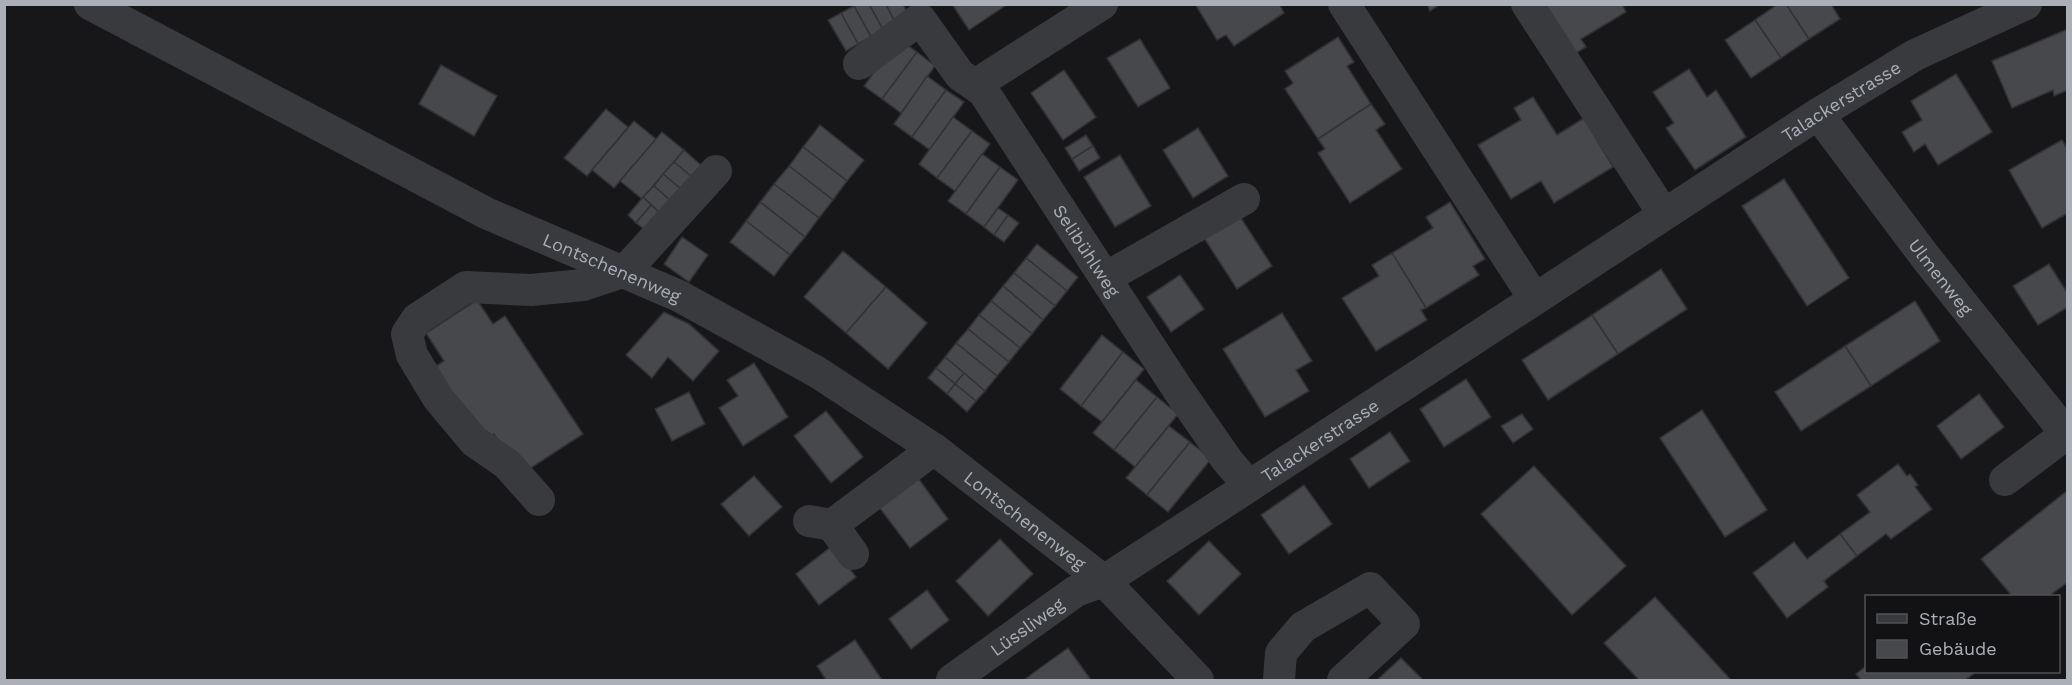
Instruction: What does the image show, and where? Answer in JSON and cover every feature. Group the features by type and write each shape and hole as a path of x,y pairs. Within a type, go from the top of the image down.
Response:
{"street":[{"name":"Lontschenenweg","path":"90,4 486,213 679,296 767,343 879,411 934,449 1104,581 1198,681"},
{"path":"975,85 1102,4"},
{"path":"1344,4 1534,298"},
{"path":"1527,4 1663,213"},
{"name":"Talackerstrasse","path":"1104,581 1663,213 1818,114 1915,55 2026,4"},
{"name":"Selibühlweg","path":"859,64 920,19 960,75 983,91 1107,277 1179,391 1227,460 1249,486"},
{"name":"Ulmenweg","path":"1818,114 1927,260 2067,435"},
{"path":"539,500 507,464 474,441 438,398 412,355 407,334 417,319 466,287 531,290 583,285 625,272 716,171"},
{"path":"1107,277 1244,199"},
{"path":"2005,480 2067,435"},
{"path":"854,554 820,523 934,449"},
{"name":"Lüssliweg","path":"952,681 1076,591 1104,581"},
{"path":"1280,681 1281,653 1303,627 1370,588 1404,624 1343,681"}],"building":[{"path":"869,4 884,31 871,37 854,6"},
{"path":"869,4 886,4 896,24 884,31"},
{"path":"886,4 903,4 909,17 896,24"},
{"path":"952,4 1008,4 969,30"},
{"path":"1195,4 1279,4 1284,13 1234,46 1226,35 1217,40"},
{"path":"1427,4 1440,4 1430,11"},
{"path":"1532,4 1622,4 1626,12 1581,39 1586,47 1566,59"},
{"path":"1778,4 1786,4 1809,39 1781,58 1755,20"},
{"path":"1786,4 1831,4 1840,19 1809,39"},
{"path":"854,6 871,37 858,44 841,13"},
{"path":"841,13 858,44 846,51 828,20"},
{"path":"1755,20 1781,58 1751,78 1725,40"},
{"path":"2068,29 2068,90 2054,96 2053,90 2012,108 1992,61"},
{"path":"1338,37 1354,62 1347,66 1371,104 1318,139 1285,89 1293,83 1285,71"},
{"path":"898,39 917,52 882,99 864,86"},
{"path":"1140,39 1170,88 1138,107 1107,58"},
{"path":"917,52 935,66 901,113 882,99"},
{"path":"441,65 497,96 474,136 419,104"},
{"path":"1689,69 1707,97 1716,90 1746,137 1695,170 1666,128 1674,123 1653,92"},
{"path":"1064,70 1096,117 1063,140 1031,93"},
{"path":"1956,74 1992,132 1938,165 1925,144 1914,152 1902,132 1922,120 1911,101"},
{"path":"927,76 946,90 912,137 894,124"},
{"path":"946,90 964,102 930,150 912,137"},
{"path":"1533,97 1557,135 1584,118 1613,167 1554,203 1541,181 1511,199 1478,145 1521,120 1514,108"},
{"path":"1371,104 1385,124 1376,130 1402,169 1350,203 1318,153 1325,149 1318,139"},
{"path":"606,109 628,127 587,176 564,158"},
{"path":"953,117 972,131 937,178 919,164"},
{"path":"634,121 656,139 614,188 592,170"},
{"path":"820,125 864,160 847,181 803,147"},
{"path":"1198,128 1228,176 1193,198 1163,150"},
{"path":"972,131 990,144 955,191 937,178"},
{"path":"662,132 684,150 642,199 620,181"},
{"path":"1086,135 1093,146 1072,159 1065,148"},
{"path":"2062,140 2068,150 2068,213 2042,228 2009,170"},
{"path":"1093,146 1100,158 1079,171 1072,159"},
{"path":"803,147 847,181 833,200 789,166"},
{"path":"684,150 702,166 692,177 674,162"},
{"path":"982,154 1000,167 966,214 948,201"},
{"path":"1120,155 1151,206 1115,227 1084,177"},
{"path":"674,162 692,177 681,189 663,174"},
{"path":"789,166 833,200 819,218 774,184"},
{"path":"1000,167 1018,180 984,227 966,214"},
{"path":"663,174 681,189 671,201 654,186"},
{"path":"1784,179 1849,278 1807,306 1742,206"},
{"path":"774,184 819,218 805,237 760,202"},
{"path":"654,186 671,201 660,213 643,197"},
{"path":"643,197 651,205 636,223 628,215"},
{"path":"760,202 805,237 790,255 746,221"},
{"path":"1450,202 1485,259 1473,266 1479,275 1426,308 1392,253 1433,228 1426,217"},
{"path":"651,205 660,213 645,230 636,223"},
{"path":"998,208 1008,215 994,235 984,227"},
{"path":"1008,215 1019,223 1004,242 994,235"},
{"path":"1239,215 1272,266 1237,289 1204,238"},
{"path":"746,221 790,255 774,276 730,242"},
{"path":"682,237 708,255 689,282 664,264"},
{"path":"1037,244 1078,277 1067,291 1026,258"},
{"path":"843,251 886,287 846,333 804,297"},
{"path":"1392,253 1426,308 1421,310 1427,320 1376,351 1342,298 1379,276 1372,265"},
{"path":"1026,258 1067,291 1055,306 1014,273"},
{"path":"2049,264 2068,294 2068,307 2038,325 2013,286"},
{"path":"1661,269 1687,309 1618,354 1592,315"},
{"path":"1014,273 1055,306 1043,320 1003,286"},
{"path":"1180,275 1204,309 1171,332 1147,297"},
{"path":"1003,286 1043,320 1032,334 991,301"},
{"path":"886,287 927,323 888,369 846,333"},
{"path":"477,300 493,324 505,316 583,434 520,475 494,434 479,444 430,370 444,361 426,333"},
{"path":"991,301 1032,334 1020,348 979,315"},
{"path":"1915,301 1940,341 1871,386 1845,346"},
{"path":"664,312 689,324 719,351 693,381 668,357 652,378 626,355"},
{"path":"1282,313 1312,361 1296,370 1309,391 1265,417 1223,349"},
{"path":"979,315 1020,348 1009,362 968,329"},
{"path":"1592,315 1618,354 1548,400 1522,360"},
{"path":"968,329 1009,362 997,376 956,343"},
{"path":"1102,335 1123,352 1081,406 1060,389"},
{"path":"956,343 997,376 985,391 945,357"},
{"path":"1845,346 1871,386 1801,431 1775,392"},
{"path":"1123,352 1144,369 1102,422 1081,406"},
{"path":"945,357 964,373 955,384 936,368"},
{"path":"754,363 788,417 743,446 719,408 738,396 727,380"},
{"path":"936,368 955,384 947,394 928,378"},
{"path":"964,373 985,391 976,401 955,384"},
{"path":"1466,379 1491,417 1444,447 1420,409"},
{"path":"1136,380 1157,397 1114,450 1093,433"},
{"path":"955,384 976,401 967,412 947,394"},
{"path":"689,392 705,424 672,441 655,409"},
{"path":"1979,394 2004,427 1961,459 1937,426"},
{"path":"1157,397 1178,414 1135,467 1114,450"},
{"path":"1702,410 1767,510 1725,537 1660,438"},
{"path":"826,411 863,457 831,483 794,436"},
{"path":"1522,414 1533,429 1513,443 1501,426"},
{"path":"1169,426 1190,442 1147,495 1126,478"},
{"path":"1390,432 1410,461 1369,488 1350,459"},
{"path":"1190,442 1211,459 1168,512 1147,495"},
{"path":"1898,464 1907,476 1910,474 1918,485 1915,487 1932,509 1891,539 1886,534 1857,556 1840,534 1870,512 1857,495"},
{"path":"1534,466 1626,566 1572,615 1481,514"},
{"path":"754,476 782,507 749,536 721,504"},
{"path":"918,478 948,519 910,548 879,507"},
{"path":"1304,485 1332,524 1289,554 1261,515"},
{"path":"2068,490 2068,582 2050,595 2011,595 1981,559"},
{"path":"1840,534 1857,556 1824,581 1828,587 1787,618 1753,573 1794,542 1807,559"},
{"path":"1000,539 1033,574 988,616 956,581"},
{"path":"1209,541 1241,574 1199,615 1167,581"},
{"path":"832,546 856,577 819,605 796,574"},
{"path":"927,590 949,620 911,649 889,619"},
{"path":"1655,597 1731,680 1639,680 1604,643"},
{"path":"855,640 882,680 826,680 817,666"},
{"path":"1068,648 1091,680 1024,680 1040,668"},
{"path":"1401,658 1423,680 1377,680"},
{"path":"1865,667 1865,673 1975,673 1965,680 1861,680 1856,674"}]}
